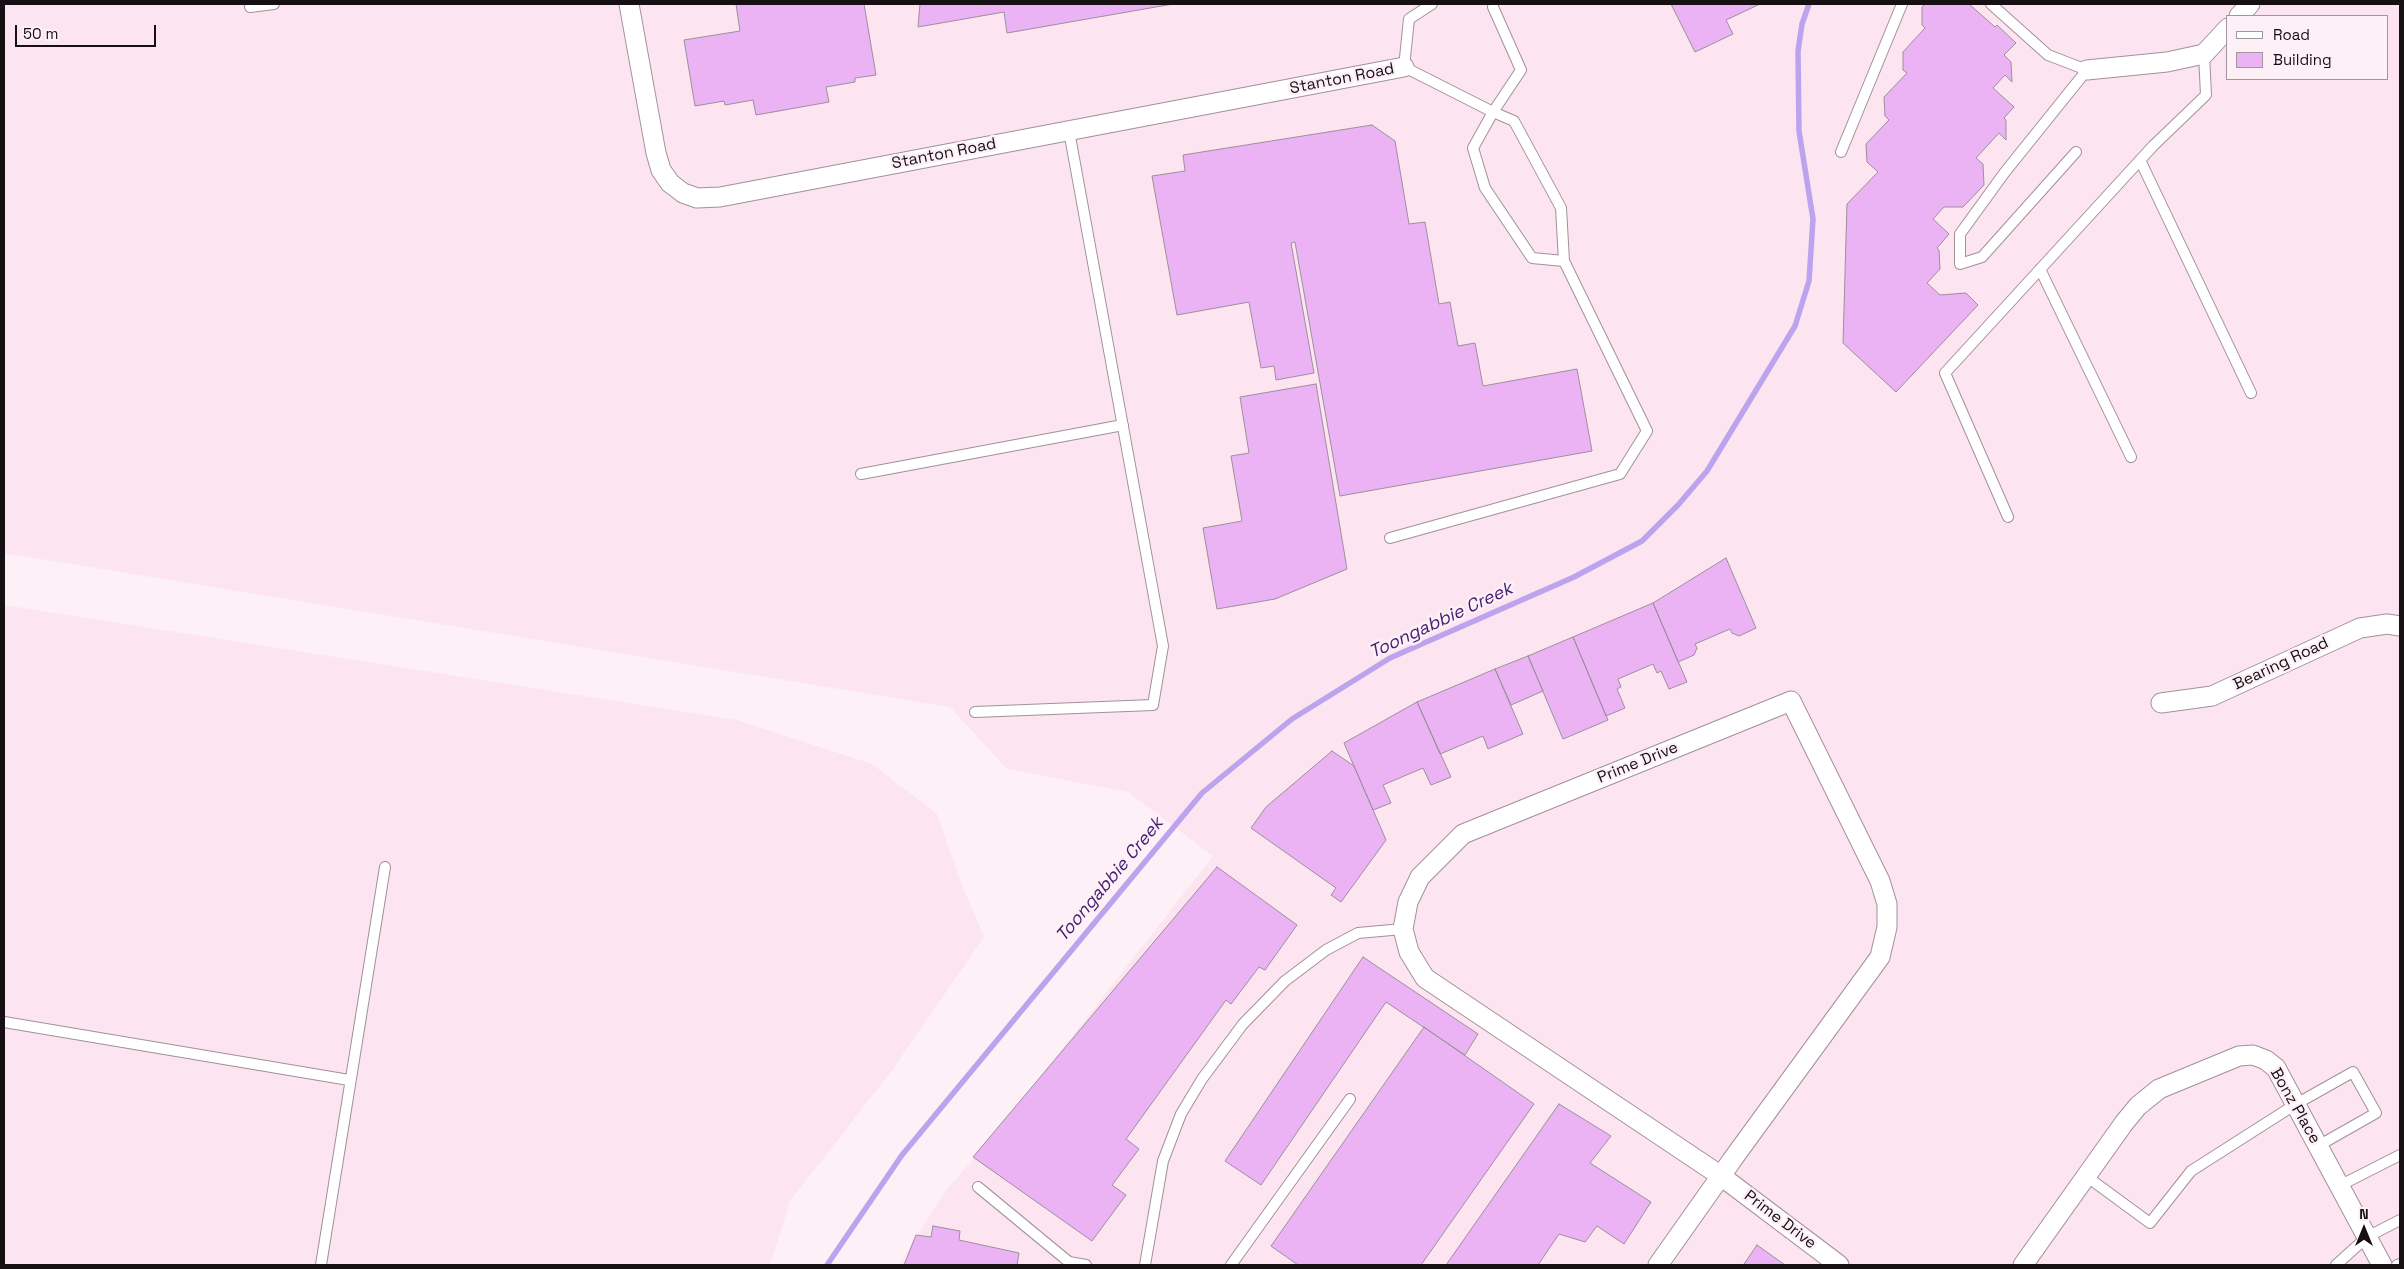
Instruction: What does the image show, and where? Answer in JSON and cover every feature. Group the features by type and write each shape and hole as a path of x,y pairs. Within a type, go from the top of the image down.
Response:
{"street":[{"name":"Stanton Road","path":"629,4 656,153 661,170 670,182 683,193 697,198 729,195 1404,67"},
{"path":"2087,70 2167,62 2204,54 2226,30"},
{"name":"Bearing Road","path":"2162,703 2212,696 2360,628 2387,624 2400,626"},
{"name":"Prime Drive","path":"1721,1176 1880,956 1887,926 1887,904 1880,880 1791,700 1463,834 1420,877 1408,902 1403,929 1409,952 1425,978 1721,1176 1839,1265"},
{"name":"Bonz Place","path":"2023,1265 2138,1106 2159,1089 2239,1056 2253,1056 2266,1060 2276,1068 2382,1265"},
{"path":"1658,1265 1721,1176"}],"lane":[{"path":"250,7 274,4"},
{"path":"1390,538 1620,474 1646,431 1564,261 1561,208 1514,121 1404,67 1409,19 1432,4"},
{"path":"1841,152 1902,4"},
{"path":"1991,4 2048,56 2087,70 2005,172 1960,234 1960,264 1982,257 2076,152"},
{"path":"1493,7 1521,70 1493,112 1473,148 1485,188 1532,258 1564,261"},
{"path":"2008,517 1945,373 2140,160 2206,95 2204,54"},
{"path":"975,712 1152,705 1163,646 1069,131"},
{"path":"2140,160 2251,393"},
{"path":"2040,269 2131,457"},
{"path":"861,474 1123,425"},
{"path":"321,1265 349,1080 385,867"},
{"path":"1145,1265 1164,1161 1181,1114 1202,1079 1243,1024 1285,981 1326,950 1358,933 1403,929"},
{"path":"4,1022 349,1080"},
{"path":"2086,1176 2150,1223 2191,1171 2296,1104 2353,1072 2376,1113 2318,1146"},
{"path":"1230,1265 1350,1099"},
{"path":"2340,1186 2400,1155"},
{"path":"978,1187 1069,1262 1086,1265"},
{"path":"2336,1265 2367,1237 2400,1220"}],"shaded area":[{"path":"4,4 2400,4 2400,1265 899,1265 944,1193 1006,1121 1213,856 1128,792 1007,769 950,707 4,553"},
{"path":"4,605 737,720 872,764 937,814 963,888 984,937 890,1073 790,1201 770,1265 4,1265"}],"building":[{"path":"736,4 864,4 876,75 855,78 855,82 826,87 829,102 756,115 753,100 725,105 724,101 695,106 684,40 740,31"},
{"path":"920,4 1173,4 1007,33 1004,12 918,27"},
{"path":"1671,4 1760,4 1726,20 1733,34 1695,52"},
{"path":"1925,4 1969,4 1995,27 1997,25 2016,43 2004,55 2011,62 2012,82 2005,75 1993,88 2014,107 2004,118 2006,120 2006,140 1999,133 1976,158 1983,164 1984,185 1963,207 1944,207 1933,219 1949,234 1937,248 1939,250 1940,269 1927,283 1940,295 1966,293 1978,305 1896,392 1843,343 1847,204 1878,172 1867,162 1866,144 1889,120 1885,116 1884,97 1907,73 1903,70 1903,52 1925,28 1922,25 1922,7"},
{"path":"1372,125 1395,141 1409,224 1425,222 1439,304 1450,302 1458,346 1475,343 1483,386 1577,369 1592,451 1340,496 1295,242 1291,243 1314,373 1276,380 1274,366 1261,368 1249,302 1177,315 1152,176 1185,171 1183,155"},
{"path":"1316,384 1347,569 1275,599 1217,609 1203,528 1242,521 1231,456 1249,453 1240,397"},
{"path":"1726,558 1756,628 1739,636 1732,633 1730,629 1695,644 1697,648 1694,655 1678,662 1653,603"},
{"path":"1653,603 1687,682 1669,689 1661,671 1657,673 1653,664 1618,679 1621,687 1617,689 1625,708 1606,716 1573,637"},
{"path":"1573,637 1608,720 1563,739 1528,656"},
{"path":"1528,656 1543,691 1511,705 1495,669"},
{"path":"1495,669 1523,734 1488,749 1483,736 1440,754 1417,702"},
{"path":"1417,702 1451,777 1431,785 1423,768 1383,785 1391,803 1373,810 1344,743"},
{"path":"1332,751 1354,766 1386,840 1341,902 1331,895 1336,888 1251,828 1266,807"},
{"path":"1217,867 1297,925 1265,970 1259,967 1231,1004 1226,1000 1126,1139 1139,1149 1112,1185 1126,1195 1092,1241 973,1157"},
{"path":"1363,957 1478,1034 1465,1055 1386,1002 1261,1185 1225,1161"},
{"path":"1424,1027 1534,1104 1421,1265 1298,1265 1271,1246"},
{"path":"1559,1104 1611,1136 1590,1163 1651,1202 1624,1244 1597,1226 1585,1242 1559,1234 1538,1265 1446,1265"},
{"path":"933,1226 960,1231 959,1240 1019,1253 1017,1265 904,1265 916,1235 931,1237"},
{"path":"1757,1245 1785,1265 1744,1264"}],"waterway":[{"name":"Toongabbie Creek","path":"827,1265 902,1155 1202,793 1292,719 1390,658 1574,577 1642,541 1678,505 1707,471 1795,326 1809,281 1813,219 1799,131 1798,51 1802,24 1809,4"}]}
